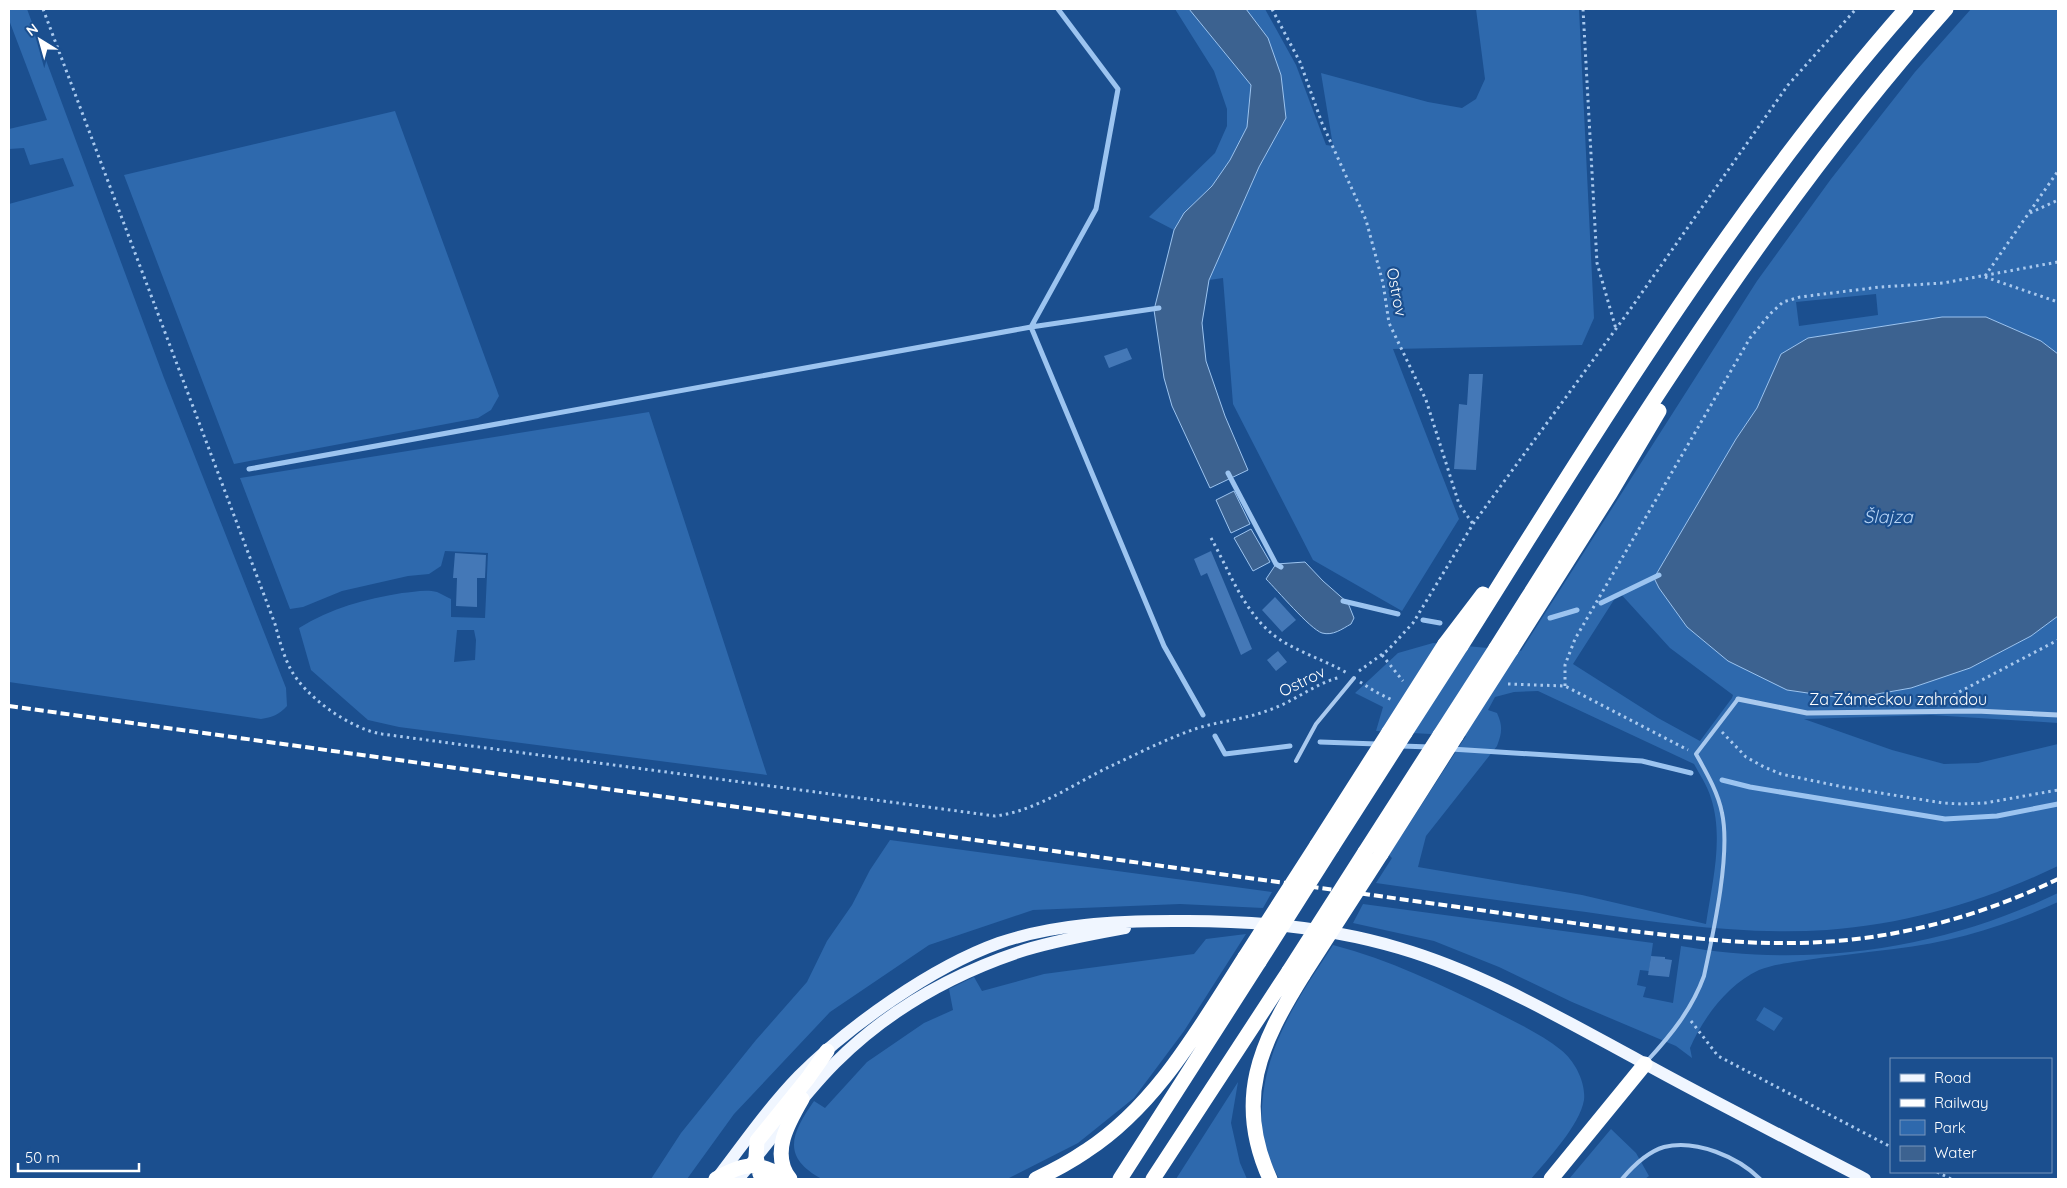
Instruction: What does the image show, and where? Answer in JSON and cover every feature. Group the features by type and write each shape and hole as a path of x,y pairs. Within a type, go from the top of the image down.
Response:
{"highway":[{"path":"1324,846 1405,733 1653,347 1766,183 1824,107 1906,9"},
{"path":"1152,1179 1381,854 1456,736 1503,649 1614,462 1753,252 1849,123 1946,9"},
{"path":"1120,1179 1252,959 1324,846 1389,732 1445,644 1546,511"},
{"path":"1270,1179 1262,1162 1253,1125 1252,1108 1254,1087 1264,1049 1275,1020 1296,973 1365,852 1440,735 1503,649"},
{"path":"1036,1179 1087,1151 1112,1132 1135,1110 1155,1088 1193,1039 1252,959"},
{"path":"757,1167 758,1141 827,1051"},
{"path":"1551,1179 1645,1064"},
{"path":"790,1179 783,1166 782,1138 788,1122 802,1099"},
{"path":"716,1179 731,1170 757,1167 786,1179"}],"main road":[{"path":"716,1179 779,1099 800,1076 871,1014 919,983 997,944 1034,934 1127,921 1266,923 1338,933 1403,949 1493,984 1528,1000 1645,1064 1865,1179"},
{"path":"738,1179 757,1167 802,1099 835,1063 876,1026 902,1007 936,988 1026,950 1165,921"}],"street":[{"name":"Za Zámeckou zahradou","path":"1738,699 1807,713 1976,711 2058,715"}],"lane":[{"path":"1296,761 1316,724 1354,678"},
{"path":"1645,1064 1686,1013 1704,976 1718,901 1723,851 1722,814 1716,793 1696,754 1738,699"},
{"path":"1622,1179 1654,1151 1680,1145 1705,1149 1720,1154 1749,1169 1760,1179"}],"path":[{"name":"Ostrov","path":"43,9 275,624 287,661 297,679 306,689 356,726 372,733 391,736 995,816 1028,808 1140,752 1183,734 1216,723 1268,711 1326,681 1345,677 1354,678"},
{"name":"Ostrov","path":"1272,9 1300,62 1324,129 1366,220 1378,260 1389,323 1426,400 1459,504 1473,524"},
{"path":"1584,9 1597,263 1616,329"},
{"path":"1354,678 1363,667 1382,655 1398,640 1419,614 1473,524 1616,329 1788,85 1856,9"},
{"path":"1985,277 2058,171"},
{"path":"2030,213 2058,200"},
{"path":"1565,686 1565,665 1576,638 1750,338 1783,302 1800,297 1880,287 1943,283 1985,277 2058,262"},
{"path":"1985,277 2058,302"},
{"path":"1211,538 1239,592 1264,625 1277,638 1332,664 1376,692 1398,702"},
{"path":"1921,711 2058,640"},
{"path":"1382,655 1392,670 1410,688"},
{"path":"1502,684 1565,686 1696,754"},
{"path":"1717,726 1746,757 1764,767 1781,774 1843,787 1943,803 1961,804 1985,803 2058,790"},
{"path":"1686,1013 1718,1056 1890,1146"},
{"path":"1939,1173 1952,1179"}],"green space":[{"path":"9,9 27,9 164,378 286,688 287,706 278,714 261,719 9,682 9,204 74,186 63,158 30,165 24,148 9,149 9,129 47,120 9,20"},
{"path":"1175,9 1189,9 1251,85 1247,127 1230,160 1212,186 1184,213 1174,230 1149,217 1215,153 1227,126 1227,109 1214,71"},
{"path":"1246,9 1265,9 1296,65 1326,145 1333,146 1321,73 1428,102 1462,108 1476,99 1485,79 1476,9 1579,9 1594,318 1582,345 1393,349 1459,519 1402,611 1313,560 1233,404 1223,278 1209,280 1259,167 1286,118 1268,38"},
{"path":"1971,9 2058,9 2058,354 2041,341 1986,317 1942,317 1808,338 1781,354 1757,408 1736,439 1654,578 1687,627 1787,690 1849,699 1911,688 1970,668 2031,636 2058,616 2058,723 1931,715 1804,719 1892,750 1944,764 1978,763 2058,744 2058,866 2003,890 1946,909 1857,927 1797,931 1736,930 1646,921 1376,883 1392,858 1389,855 1466,736 1376,731 1383,707 1355,693 1398,653 1433,643 1521,651 1757,281 1831,179 1915,72","holes":["1876,294 1878,315 1799,326 1796,302","1619,592 1670,648 1733,695 1700,741 1658,718 1573,664","1538,691 1694,764 1709,793 1715,813 1717,829 1716,861 1706,924 1582,895 1418,867 1426,836 1497,746 1501,726 1497,713 1488,710 1495,697 1514,692"]},
{"path":"395,111 499,396 491,410 478,418 234,464 124,175"},
{"path":"649,412 767,775 399,727 368,720 311,670 299,628 323,615 362,601 388,595 424,591 437,592 451,599 451,617 485,618 488,553 445,551 441,566 429,574 408,576 342,591 303,607 290,609 240,478","holes":["457,630 474,630 476,640 475,660 454,662"]},
{"path":"890,840 1272,892 1263,908 1180,904 1033,910 929,945 830,1012 734,1114 687,1179 651,1179 681,1133 756,1040 807,982 827,941 852,905 870,870"},
{"path":"2058,893 2058,902 1999,926 1978,932 1916,946 1774,965 1759,970 1737,984 1709,1014 1690,1048 1692,1058 1676,1046 1572,1002 1499,967 1434,941 1353,923 1363,904 1653,943 1649,971 1640,970 1637,985 1646,987 1643,997 1673,1003 1681,946 1729,953 1777,955 1826,954 1874,949 1922,940 1968,928 2014,912"},
{"path":"1246,934 1184,1031 1134,1098 1078,1143 1007,1179 822,1179 809,1171 800,1162 795,1153 796,1134 814,1101 825,1108 867,1062 924,1023 953,1010 949,989 974,977 982,991 1044,974 1194,954 1206,939"},
{"path":"1333,945 1395,965 1453,991 1536,1033 1561,1050 1571,1060 1579,1073 1583,1087 1584,1100 1581,1110 1570,1131 1531,1179 1279,1179 1267,1155 1262,1130 1262,1107 1270,1062 1286,1022 1308,983"},
{"path":"1764,1007 1783,1018 1774,1031 1756,1020"},
{"path":"1238,1082 1231,1123 1240,1163 1247,1179 1176,1179"},
{"path":"1611,1129 1636,1153 1649,1176 1645,1179 1569,1179"}],"water":[{"path":"1189,9 1246,9 1268,38 1281,75 1286,118 1259,167 1209,280 1202,323 1206,361 1225,416 1248,470 1210,488 1172,406 1164,378 1154,310 1174,230 1184,213 1212,186 1230,160 1247,127 1251,85"},
{"name":"Šlajza","path":"1942,317 1986,317 2041,341 2058,354 2058,616 2031,636 1970,668 1911,688 1849,699 1787,690 1728,661 1687,627 1654,578 1736,439 1757,408 1781,354 1808,338"},
{"path":"1234,491 1250,524 1231,533 1216,500"},
{"path":"1251,529 1270,562 1253,571 1234,538"},
{"path":"1305,562 1348,603 1354,618 1351,624 1334,633 1322,633 1302,617 1266,579 1276,564"}],"building":[{"path":"1127,348 1132,359 1109,368 1104,356"},
{"path":"1469,374 1483,374 1476,470 1454,469 1459,404 1467,405"},
{"path":"1211,551 1252,649 1241,655 1207,573 1201,576 1194,559"},
{"path":"455,553 486,555 485,578 477,578 477,607 456,606 457,578 453,578"},
{"path":"1275,597 1296,620 1282,632 1262,610"},
{"path":"1278,651 1287,662 1276,671 1267,660"},
{"path":"1651,956 1665,957 1665,959 1672,960 1669,977 1648,975"}],"waterway":[{"path":"1058,9 1118,89 1096,209 1031,327 1164,646 1203,715"},
{"path":"249,469 1031,327 1159,308"},
{"path":"1228,473 1276,564 1281,567"},
{"path":"1601,603 1659,575"},
{"path":"1343,601 1398,614"},
{"path":"1550,618 1577,610"},
{"path":"1423,620 1440,623"},
{"path":"1215,736 1225,754 1290,746"},
{"path":"1320,742 1377,744"},
{"path":"1401,746 1430,747"},
{"path":"1451,749 1642,761 1691,773"},
{"path":"1722,780 1750,787 1945,819 1997,816 2058,804"}],"railway":[{"path":"9,706 1631,931 1710,940 1770,943 1825,942 1894,933 1961,917 1994,906 2058,879"}]}
